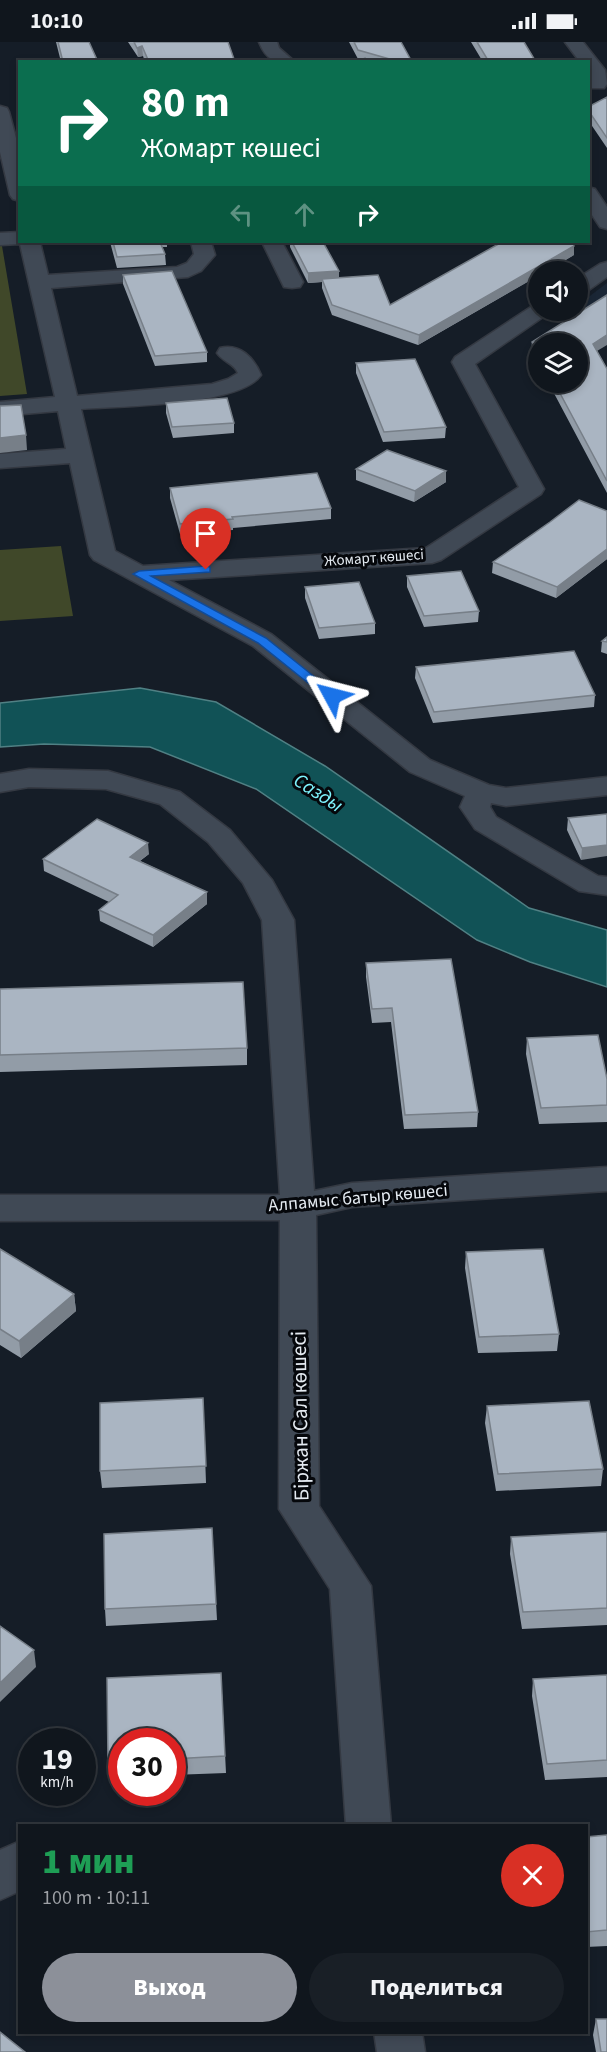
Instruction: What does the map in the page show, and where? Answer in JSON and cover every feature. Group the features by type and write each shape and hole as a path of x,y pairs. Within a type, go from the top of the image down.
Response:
{"street":[{"path":"268,42 272,50 292,58"},
{"path":"574,42 588,60"},
{"path":"590,62 596,70 598,84"},
{"path":"0,112 18,187"},
{"path":"590,196 607,223"},
{"path":"0,239 18,238"},
{"path":"30,243 104,555 262,640 420,766 493,794 607,786"},
{"path":"40,282 181,273 194,267 205,255 201,243"},
{"path":"272,243 292,282"},
{"path":"588,280 607,268"},
{"name":"Жомарт көшесі","path":"139,574 432,555 532,489 463,362 528,319"},
{"path":"0,409 214,391 236,384 250,375 244,363 228,353"},
{"path":"0,461 80,455"},
{"name":"Біржан Сал көшесі","path":"0,783 29,778 108,780 170,798 219,836 257,880 278,920 298,1207 299,1509 350,1586 369,1824"},
{"path":"493,794 475,807 485,823 590,884 607,886"},
{"name":"Алпамыс батыр көшесі","path":"0,1208 298,1207 352,1195 607,1179"},
{"path":"0,1879 18,1863"},
{"path":"398,2034 401,2052"}],"shaded area":[{"path":"0,246 2,246 27,394 0,396"},
{"path":"607,283 607,321 588,315 588,297"},
{"path":"61,546 73,616 0,621 0,550"}],"water":[{"name":"Сазды","path":"140,688 216,702 325,766 529,908 607,930 607,987 530,962 477,940 256,789 150,747 44,744 0,747 0,703"}],"building":[{"path":"58,42 89,42 97,60 62,60"},
{"path":"134,42 228,42 234,60 148,60 142,46 137,48"},
{"path":"354,42 401,42 411,60 393,60 358,50"},
{"path":"477,42 524,42 535,60 488,60"},
{"path":"607,97 607,138 590,113 590,106"},
{"path":"113,243 160,243 165,254 117,257"},
{"path":"293,243 324,243 339,271 308,273"},
{"path":"500,243 572,243 574,246 548,261 528,261 528,272 419,335 332,305 322,279 378,275 390,305"},
{"path":"172,271 207,352 155,356 123,275"},
{"path":"607,295 607,335 593,344 607,369 607,481 560,393 588,393 588,333 546,333 566,321 588,321 588,307"},
{"path":"415,359 446,427 384,432 356,363"},
{"path":"227,398 234,423 172,427 166,403"},
{"path":"21,405 26,435 0,438 0,406"},
{"path":"387,450 446,471 415,491 356,469"},
{"path":"317,473 331,508 180,524 170,488"},
{"path":"579,500 607,511 607,549 557,587 493,562 550,522"},
{"path":"461,571 479,611 424,616 407,576"},
{"path":"359,582 375,623 319,628 305,587"},
{"path":"574,651 595,695 434,712 416,667"},
{"path":"607,814 607,845 582,848 568,818"},
{"path":"97,819 148,843 130,857 207,892 153,935 99,910 118,895 43,859"},
{"path":"451,959 478,1112 405,1115 392,1008 372,1009 366,963"},
{"path":"243,982 247,1048 0,1055 0,989"},
{"path":"598,1035 607,1079 607,1105 541,1108 527,1038"},
{"path":"0,1249 74,1294 19,1341 0,1329"},
{"path":"543,1249 559,1334 479,1337 466,1252"},
{"path":"203,1398 206,1466 100,1471 100,1403"},
{"path":"589,1401 603,1469 498,1474 487,1406"},
{"path":"212,1528 216,1604 105,1609 104,1534"},
{"path":"607,1532 607,1608 523,1612 511,1537"},
{"path":"0,1626 34,1650 0,1683"},
{"path":"221,1673 225,1756 186,1758 186,1728 108,1728 108,1762 107,1678"},
{"path":"607,1675 607,1760 547,1764 533,1679"},
{"path":"607,1835 607,1930 588,1932 588,1837"},
{"path":"596,2019 607,2019 607,2052 601,2052"},
{"path":"0,2032 25,2052 0,2052"}],"route":[{"path":"206,570 139,574 262,640 332,696"}]}
